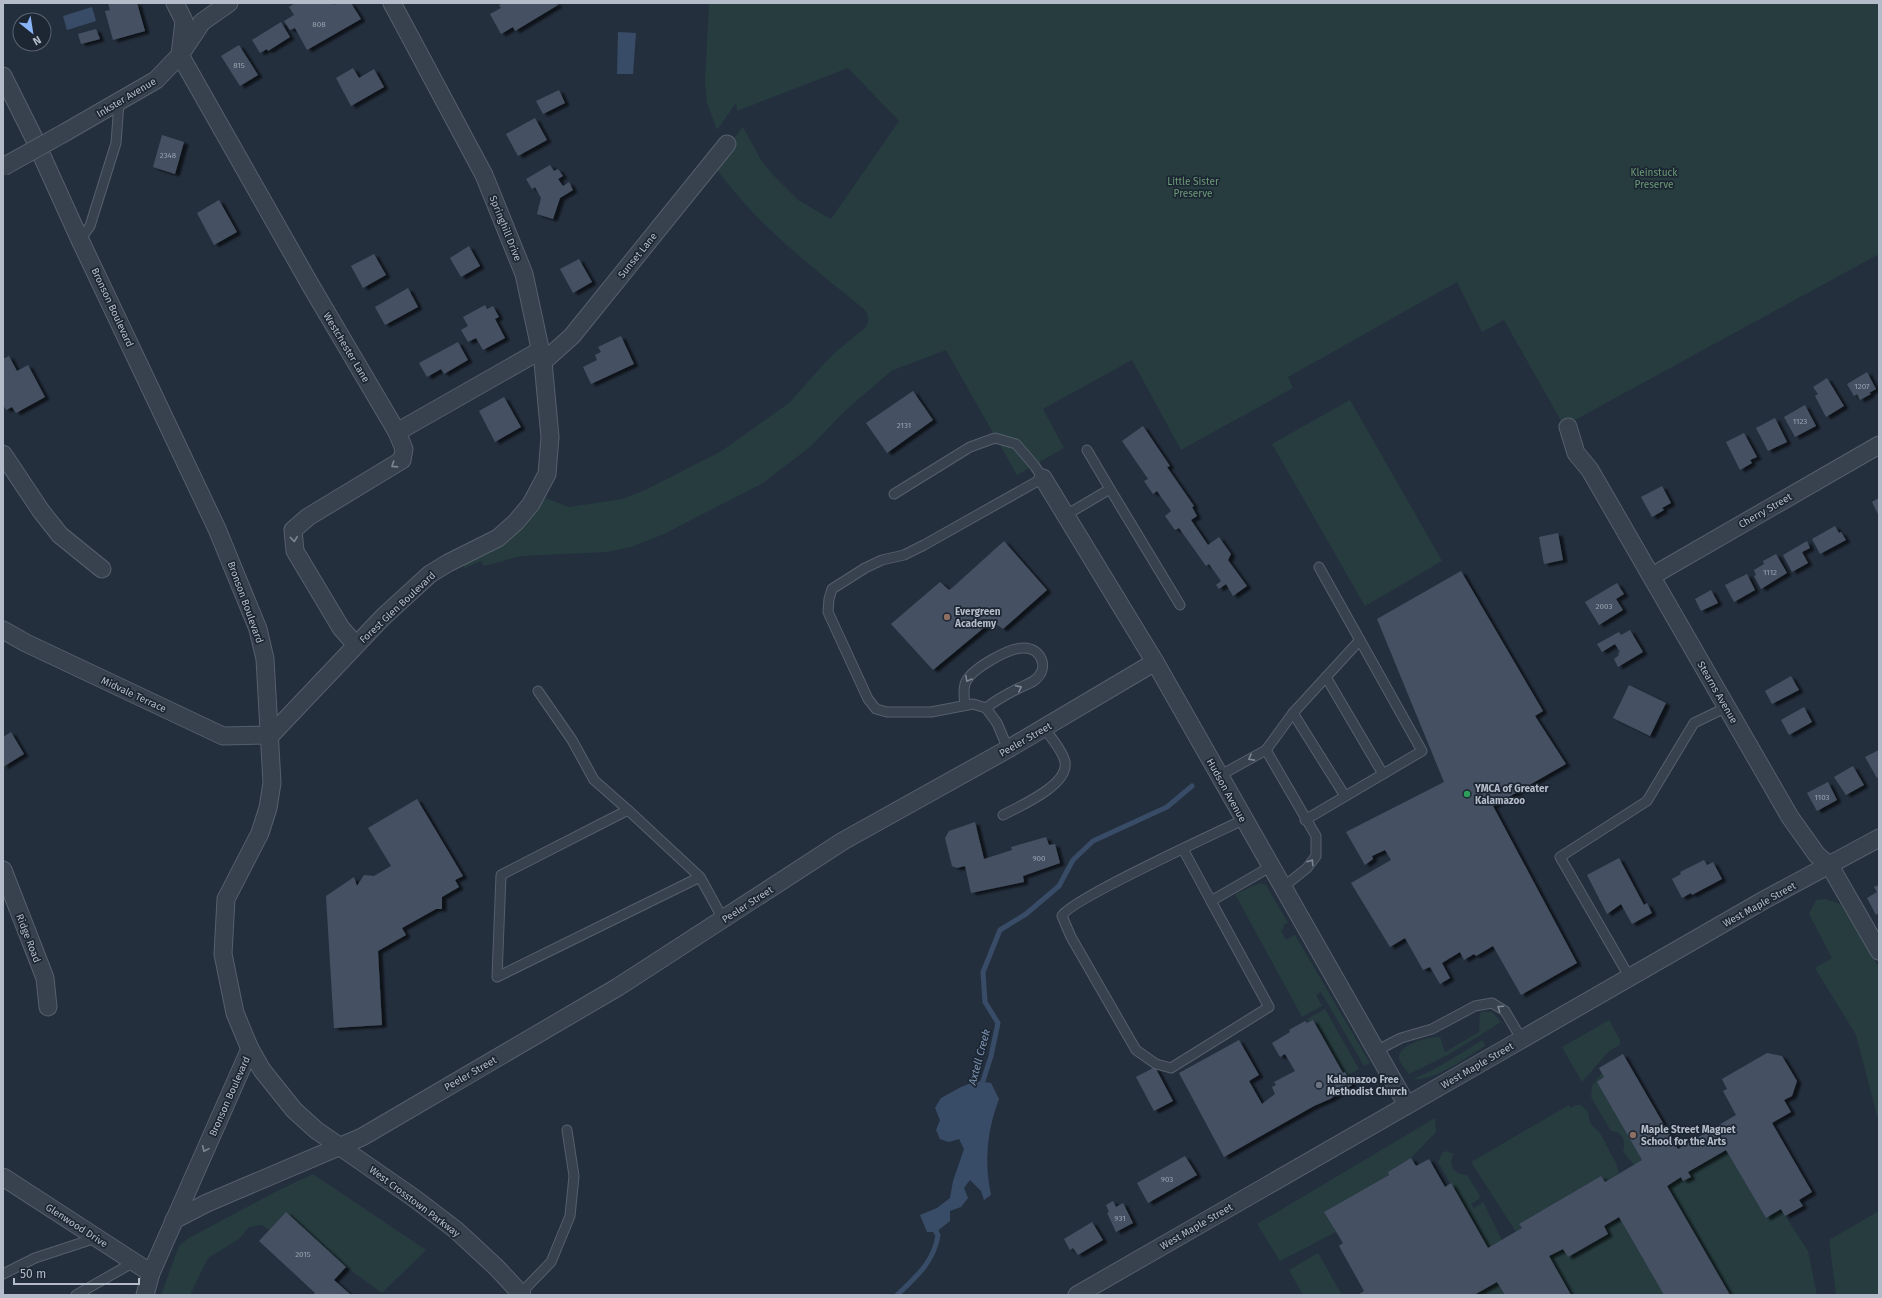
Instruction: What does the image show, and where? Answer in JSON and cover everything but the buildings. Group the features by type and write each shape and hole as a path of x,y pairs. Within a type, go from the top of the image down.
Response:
{"street":[{"path":"175,3 184,22 180,55"},
{"name":"Inkster Avenue","path":"3,167 119,103 156,80 180,55 202,22 229,3"},
{"name":"Springhill Drive","path":"392,3 487,182 524,274 542,356 550,437 547,474"},
{"name":"Westchester Lane","path":"180,55 311,286 397,432 404,449 402,460 308,517 293,530 295,551 340,628 356,645"},
{"name":"Bronson Boulevard","path":"3,76 32,134 80,240 218,529 258,629 266,659 272,783 268,808 260,833 226,899 223,954 235,1012 250,1049 174,1220"},
{"name":"Sunset Lane","path":"397,432 542,356 572,336 727,144"},
{"name":"Stearns Avenue","path":"1568,427 1576,453 1590,470 1790,817 1817,855 1830,866 1879,951"},
{"name":"Cherry Street","path":"1652,576 1879,444"},
{"path":"3,454 41,512 60,535 102,568"},
{"name":"Forest Glen Boulevard","path":"270,735 356,645 430,574 448,563 498,538 516,522 531,504 547,474"},
{"name":"Hudson Avenue","path":"1043,478 1155,662 1243,820 1407,1105"},
{"name":"Midvale Terrace","path":"3,630 26,643 223,736 270,735"},
{"name":"Peeler Street","path":"338,1146 362,1137 618,987 843,841 1008,749 1155,662"},
{"name":"West Maple Street","path":"1077,1295 1764,900 1830,866 1879,838"},
{"name":"Ridge Road","path":"3,870 45,978 48,1007"},
{"name":"West Crosstown Parkway","path":"250,1049 262,1070 294,1110 316,1130 414,1198 456,1230 497,1268 521,1294"},
{"path":"145,1295 151,1273 174,1220 207,1203 338,1146"},
{"name":"Glenwood Drive","path":"3,1177 151,1273"}],"lane":[{"path":"80,240 90,226 116,143 119,103"},
{"path":"894,494 970,447 995,438 1016,444 1043,478 924,546 904,555 882,560 865,568 832,589 829,599 828,612 868,699 876,709 887,712 931,712 973,704 986,708 997,723 1008,749"},
{"path":"1087,450 1180,605"},
{"path":"1066,516 1110,489"},
{"path":"1305,820 1422,751 1319,567"},
{"path":"1219,776 1266,750 1293,713 1360,640"},
{"path":"965,705 965,683 972,672 1012,650 1022,648 1031,649 1039,653 1042,662 1042,672 1036,679 997,699 986,708"},
{"path":"1326,677 1383,774"},
{"path":"538,691 572,740 594,780 700,877 724,919"},
{"path":"1630,978 1560,857 1647,801 1694,723 1727,708"},
{"path":"1293,713 1345,796"},
{"path":"1003,815 1053,786 1064,774 1065,762 1056,744 1044,728"},
{"path":"1266,750 1305,820 1316,836 1316,856 1307,868 1282,888"},
{"path":"628,810 501,875 497,977 700,877"},
{"path":"1183,849 1269,1007 1171,1068 1167,1068 1156,1064 1136,1050 1071,937 1062,916 1064,912 1075,904 1183,849 1243,820"},
{"path":"1212,900 1270,867"},
{"path":"1376,1051 1401,1038 1432,1029 1474,1006 1492,1003 1506,1011 1522,1040"},
{"path":"521,1294 551,1262 570,1216 574,1176 567,1130"},
{"path":"3,1274 35,1258 96,1238"},
{"path":"76,1295 134,1262"}],"green space":[{"path":"709,3 1879,3 1879,254 1564,426 1504,320 1482,332 1457,282 1288,377 1293,388 1181,450 1132,360 1043,409 1064,448 1017,475 946,350 891,371 845,411 810,447 763,483 664,534 631,547 607,552 521,556 484,566 481,561 465,568 459,558 499,539 537,495 569,507 622,499 643,491 723,450 789,403 832,355 865,328 868,323 868,317 865,310 804,260 765,224 746,205 713,164 743,127 762,162 777,179 798,200 831,219 899,121 848,68 737,111 736,103 717,130 707,103 705,81"},
{"path":"1350,400 1442,561 1365,606 1272,444"},
{"path":"1260,883 1266,885 1288,923 1283,925 1284,928 1281,930 1286,940 1295,935 1370,1063 1364,1066 1321,992 1316,995 1322,1006 1302,1017 1235,894"},
{"path":"1826,899 1840,904 1853,922 1879,968 1879,1123 1856,1035 1815,968 1832,958 1809,914 1816,900"},
{"path":"1325,1009 1359,1069 1347,1076 1345,1072 1343,1073 1314,1020 1309,1022 1307,1019"},
{"path":"1483,1011 1492,1012 1501,1022 1448,1055 1409,1074 1401,1064 1399,1059 1400,1052 1409,1045 1423,1039 1440,1037 1445,1052 1479,1032 1480,1013"},
{"path":"1609,1020 1620,1040 1620,1045 1609,1051 1582,1082 1562,1047"},
{"path":"1483,1040 1485,1046 1450,1068 1430,1077 1413,1079 1433,1070"},
{"path":"1602,1073 1604,1077 1597,1082 1642,1160 1634,1165 1623,1151 1623,1138 1615,1131 1611,1131 1591,1097 1592,1086"},
{"path":"1569,1105 1570,1108 1576,1105 1581,1105 1588,1112 1590,1123 1600,1133 1616,1163 1619,1173 1605,1182 1601,1176 1519,1224 1522,1228 1516,1232 1471,1162"},
{"path":"1435,1118 1436,1132 1411,1158 1388,1172 1389,1175 1324,1212 1336,1232 1280,1261 1257,1224"},
{"path":"1726,1150 1766,1218 1781,1209 1808,1251 1817,1295 1730,1295 1667,1186 1681,1177 1683,1181 1691,1177 1688,1172"},
{"path":"1446,1151 1454,1154 1451,1160 1452,1167 1458,1173 1467,1175 1480,1196 1479,1199 1471,1204 1474,1208 1483,1202 1502,1240 1488,1248 1438,1162 1442,1153"},
{"path":"313,1174 426,1250 382,1293 346,1267 286,1212 269,1230 262,1225 249,1227 239,1239 208,1258 190,1295 161,1295 179,1246 187,1239 279,1190"},
{"path":"1879,1211 1879,1295 1836,1295 1829,1240"},
{"path":"1619,1217 1664,1295 1571,1295 1549,1256 1563,1249 1568,1257 1608,1234 1604,1226"},
{"path":"1318,1253 1342,1295 1303,1295 1289,1270"},
{"path":"1497,1282 1505,1295 1474,1295"}],"water":[{"path":"92,7 96,21 67,30 63,16"},
{"path":"618,32 636,33 633,74 617,74"},
{"path":"976,1081 991,1083 999,1099 989,1134 987,1158 991,1195 984,1200 981,1191 970,1180 964,1188 968,1198 961,1207 950,1211 950,1221 936,1232 927,1232 920,1215 937,1208 950,1198 953,1181 964,1149 959,1139 949,1142 940,1139 936,1130 940,1120 935,1108 941,1098"}],"waterway":[{"name":"Axtell Creek","path":"981,1087 991,1056 998,1023 985,1002 983,972 1000,930 1026,914 1059,886 1073,860 1093,841 1167,807 1192,786"},
{"name":"Axtell Creek","path":"897,1295 917,1275 933,1253 938,1235 936,1232 937,1226"}],"place":[{"name":"Evergreen Academy","path":"947,617"},
{"name":"YMCA of Greater Kalamazoo","path":"1467,794"},
{"name":"Kalamazoo Free Methodist Church","path":"1319,1085"},
{"name":"Maple Street Magnet School for the Arts","path":"1633,1135"}],"park label":[{"name":"Kleinstuck Preserve","path":"1654,178"},
{"name":"Little Sister Preserve","path":"1193,186"}]}
